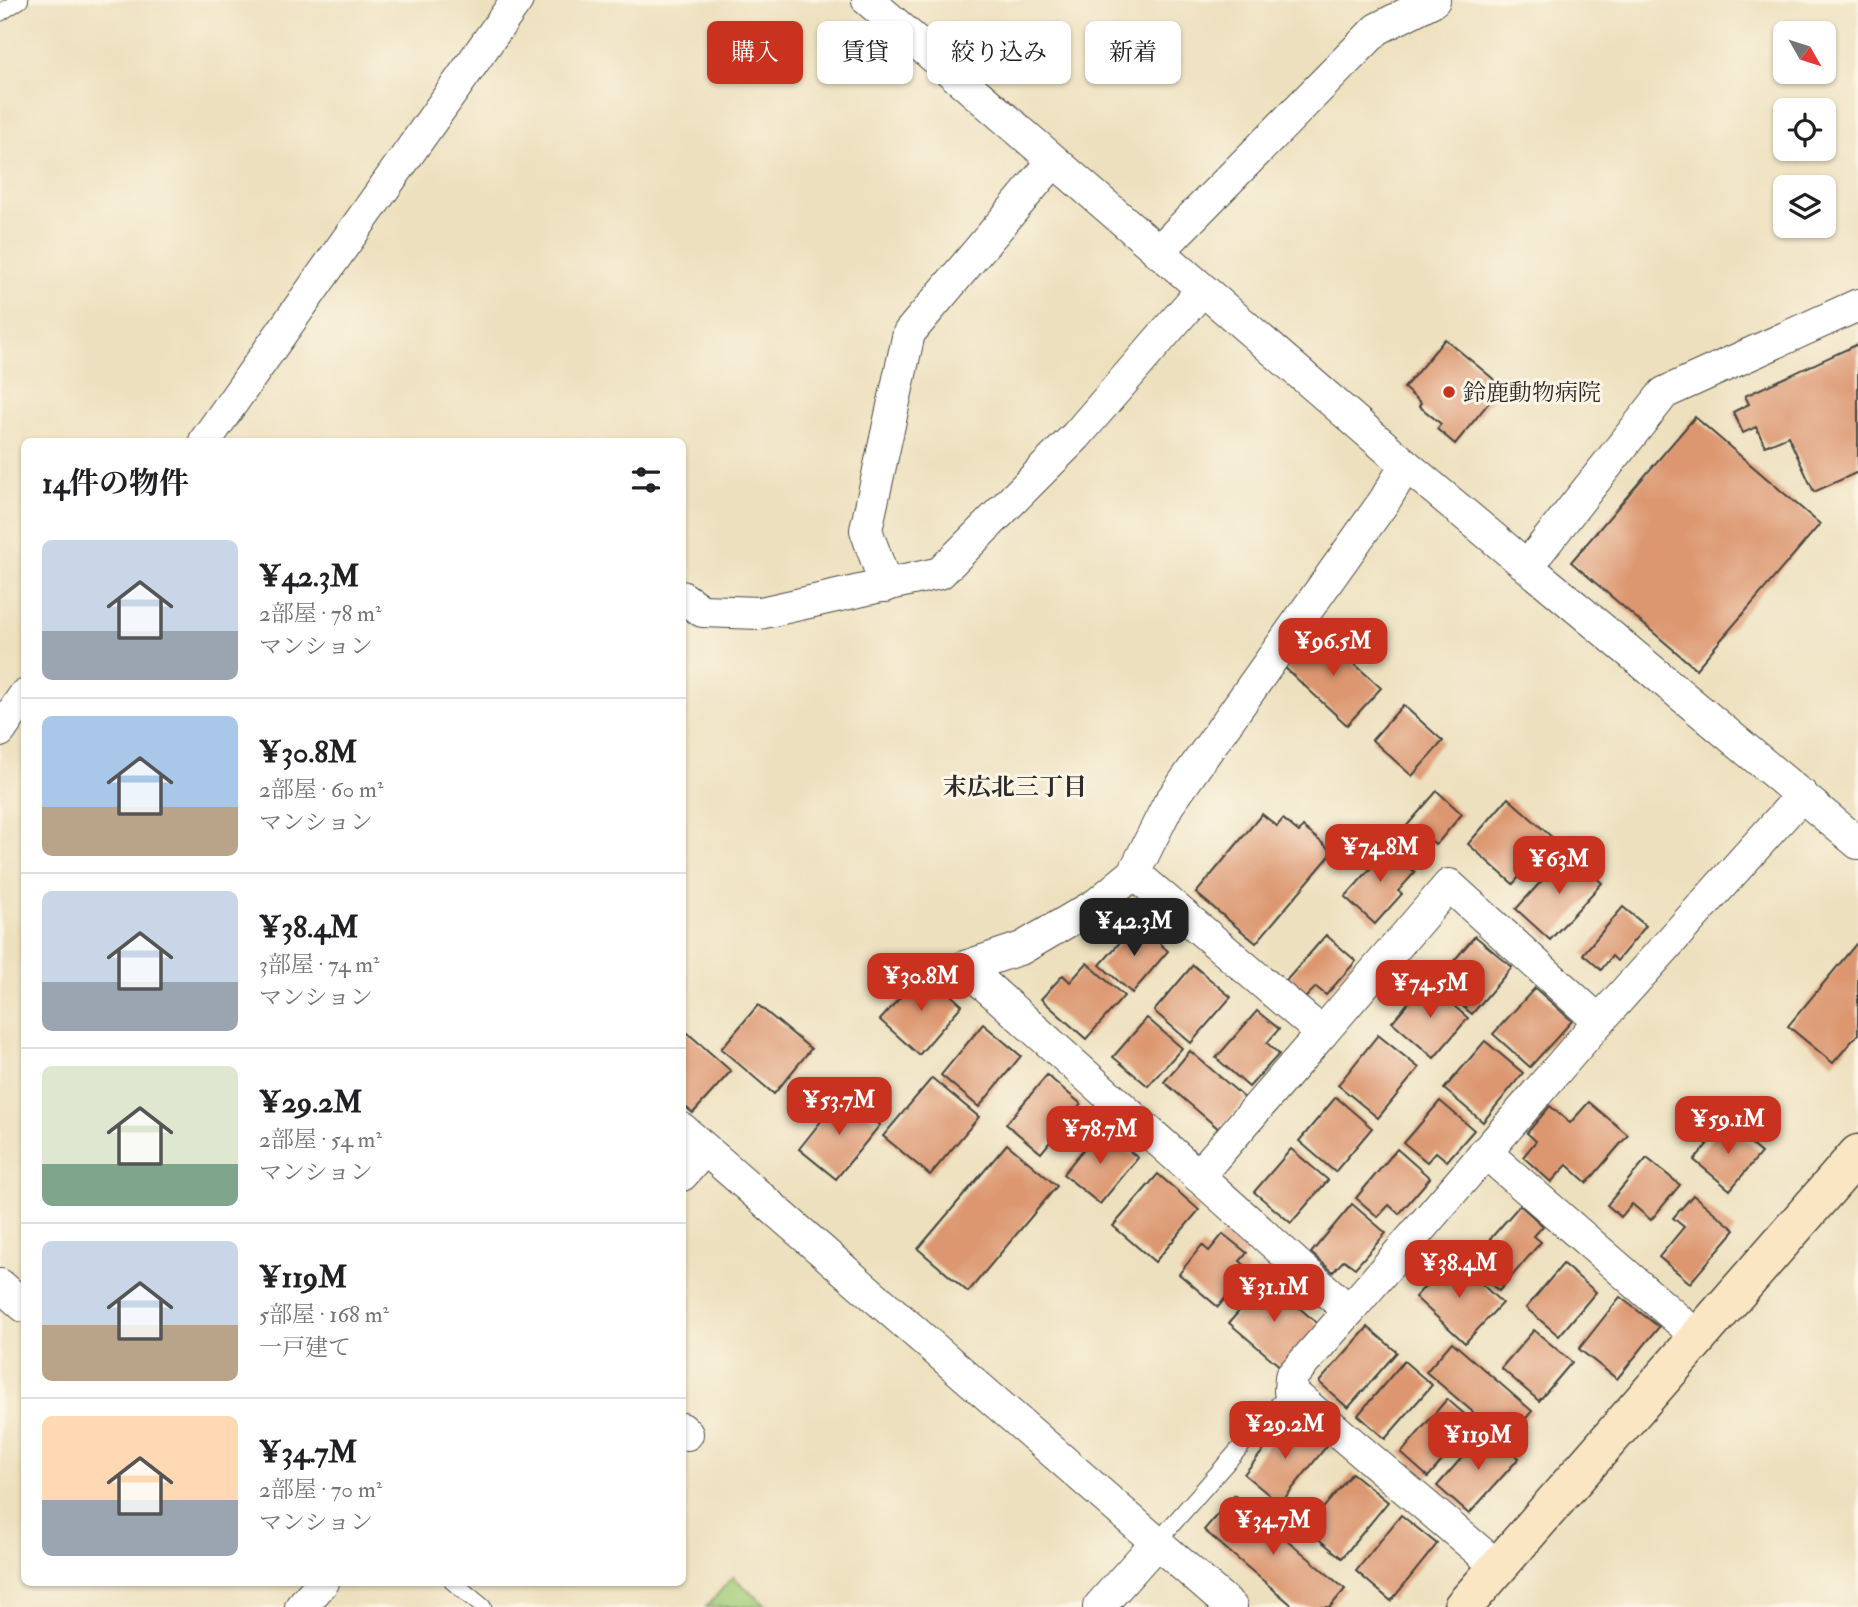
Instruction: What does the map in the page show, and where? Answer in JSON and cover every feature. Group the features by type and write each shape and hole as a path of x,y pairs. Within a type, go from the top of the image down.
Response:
{"street":[{"path":"207,438 517,0"},
{"path":"868,0 1406,465 1858,843"},
{"path":"1158,251 1377,29 1434,0"},
{"path":"886,586 866,530 909,333 1053,162"},
{"path":"686,600 702,611 760,613 940,573 1076,436 1202,290"},
{"path":"1528,565 1664,393 1858,305"},
{"path":"1349,1311 965,967 1022,948 1097,904 1133,873 1168,805 1385,500 1406,465"},
{"path":"0,731 21,700"},
{"path":"1498,1567 1290,1391 1291,1377 1599,1021 1802,795"},
{"path":"1133,873 1322,1033"},
{"path":"1198,1176 1449,885 1599,1021"},
{"path":"686,1163 694,1139 1231,1607"},
{"path":"1485,1152 1698,1336"},
{"path":"1463,1607 1858,1154"},
{"path":"0,1285 21,1303"},
{"path":"1099,1607 1157,1542"},
{"path":"301,1607 319,1586"}],"lane":[{"path":"0,13 20,0"},
{"path":"1157,1542 1290,1391"},
{"path":"458,1586 483,1607"}],"green space":[{"path":"733,1577 767,1607 706,1607"}],"building":[{"name":"鈴鹿動物病院","path":"1445,339 1497,382 1486,396 1491,400 1455,444 1437,429 1441,424 1419,406 1421,403 1404,388"},
{"path":"1858,344 1858,472 1814,492 1788,436 1765,446 1756,427 1743,433 1733,412 1749,404 1745,396"},
{"path":"1695,417 1820,524 1696,669 1571,562"},
{"path":"1318,631 1381,688 1347,725 1284,667"},
{"path":"1403,705 1443,741 1412,776 1372,740"},
{"path":"1437,791 1462,814 1436,845 1430,839 1416,855 1397,837"},
{"path":"1508,798 1553,838 1513,884 1468,844"},
{"path":"1262,814 1277,826 1283,819 1299,832 1303,827 1333,852 1256,943 1196,893"},
{"path":"1382,844 1415,872 1398,891 1402,894 1375,924 1345,897 1371,868 1366,863"},
{"path":"1568,852 1602,883 1550,940 1516,909"},
{"path":"1623,907 1646,926 1617,961 1612,956 1601,970 1583,954"},
{"path":"1137,923 1168,951 1132,993 1100,965"},
{"path":"1326,935 1356,961 1326,995 1316,987 1304,999 1285,982"},
{"path":"1475,936 1512,967 1472,1014 1435,983"},
{"path":"1856,944 1858,1034 1833,1063 1788,1026"},
{"path":"1087,963 1124,996 1086,1039 1041,999 1063,975 1070,982"},
{"path":"1193,965 1231,997 1191,1043 1154,1011"},
{"path":"924,971 962,1005 919,1055 880,1020"},
{"path":"1426,982 1468,1018 1434,1058 1392,1022"},
{"path":"1535,988 1572,1021 1530,1067 1493,1034"},
{"path":"758,1005 811,1049 774,1094 721,1049"},
{"path":"1257,1011 1279,1029 1267,1043 1279,1054 1249,1087 1216,1058"},
{"path":"1147,1018 1182,1048 1148,1086 1113,1057"},
{"path":"983,1024 1021,1056 979,1107 941,1075"},
{"path":"686,1032 731,1071 693,1113 686,1107"},
{"path":"1378,1035 1419,1068 1378,1118 1338,1085"},
{"path":"1485,1041 1523,1073 1483,1122 1444,1089"},
{"path":"1190,1051 1246,1099 1220,1130 1164,1082"},
{"path":"1047,1075 1081,1104 1041,1153 1006,1124"},
{"path":"932,1078 979,1117 930,1175 883,1136"},
{"path":"842,1095 880,1125 836,1179 799,1149"},
{"path":"1336,1097 1372,1128 1335,1172 1299,1141"},
{"path":"1440,1101 1474,1130 1447,1161 1436,1152 1427,1162 1404,1143"},
{"path":"1589,1102 1628,1135 1587,1183 1567,1165 1551,1182 1523,1157 1536,1141 1527,1133 1550,1106 1570,1123"},
{"path":"1725,1123 1761,1153 1730,1190 1694,1160"},
{"path":"1101,1128 1138,1158 1100,1204 1063,1174"},
{"path":"1007,1144 1057,1186 968,1292 918,1249"},
{"path":"1291,1149 1328,1180 1291,1223 1254,1192"},
{"path":"1397,1149 1430,1178 1399,1214 1389,1205 1378,1217 1356,1198"},
{"path":"1647,1158 1680,1185 1651,1220 1632,1204 1621,1217 1607,1205"},
{"path":"1158,1174 1199,1210 1155,1262 1113,1226"},
{"path":"1693,1195 1735,1230 1690,1283 1659,1257 1684,1227 1673,1218"},
{"path":"1352,1204 1386,1233 1355,1268 1344,1260 1333,1272 1311,1253"},
{"path":"1520,1205 1543,1226 1534,1236 1541,1242 1499,1291 1468,1264"},
{"path":"1223,1234 1247,1253 1240,1261 1249,1269 1218,1307 1179,1274 1202,1245 1209,1251"},
{"path":"1453,1257 1502,1303 1465,1343 1415,1297"},
{"path":"1563,1264 1596,1292 1559,1336 1526,1308"},
{"path":"1266,1279 1319,1325 1282,1368 1229,1323"},
{"path":"1620,1297 1659,1327 1617,1379 1579,1349"},
{"path":"1368,1327 1397,1352 1348,1408 1319,1382"},
{"path":"1534,1330 1572,1362 1539,1401 1501,1368"},
{"path":"1452,1342 1532,1411 1507,1441 1426,1372"},
{"path":"1404,1361 1432,1385 1385,1439 1358,1415"},
{"path":"1447,1399 1475,1423 1428,1477 1401,1453"},
{"path":"1290,1418 1326,1447 1280,1504 1244,1474"},
{"path":"1486,1430 1519,1458 1469,1514 1437,1486"},
{"path":"1352,1473 1388,1502 1342,1558 1306,1529"},
{"path":"1234,1495 1345,1589 1330,1607 1294,1607 1204,1530"},
{"path":"1401,1515 1437,1544 1391,1601 1356,1571"}],"place":[{"name":"鈴鹿動物病院","path":"1449,392"}],"district":[{"name":"末広北三丁目","path":"1015,787"}]}
